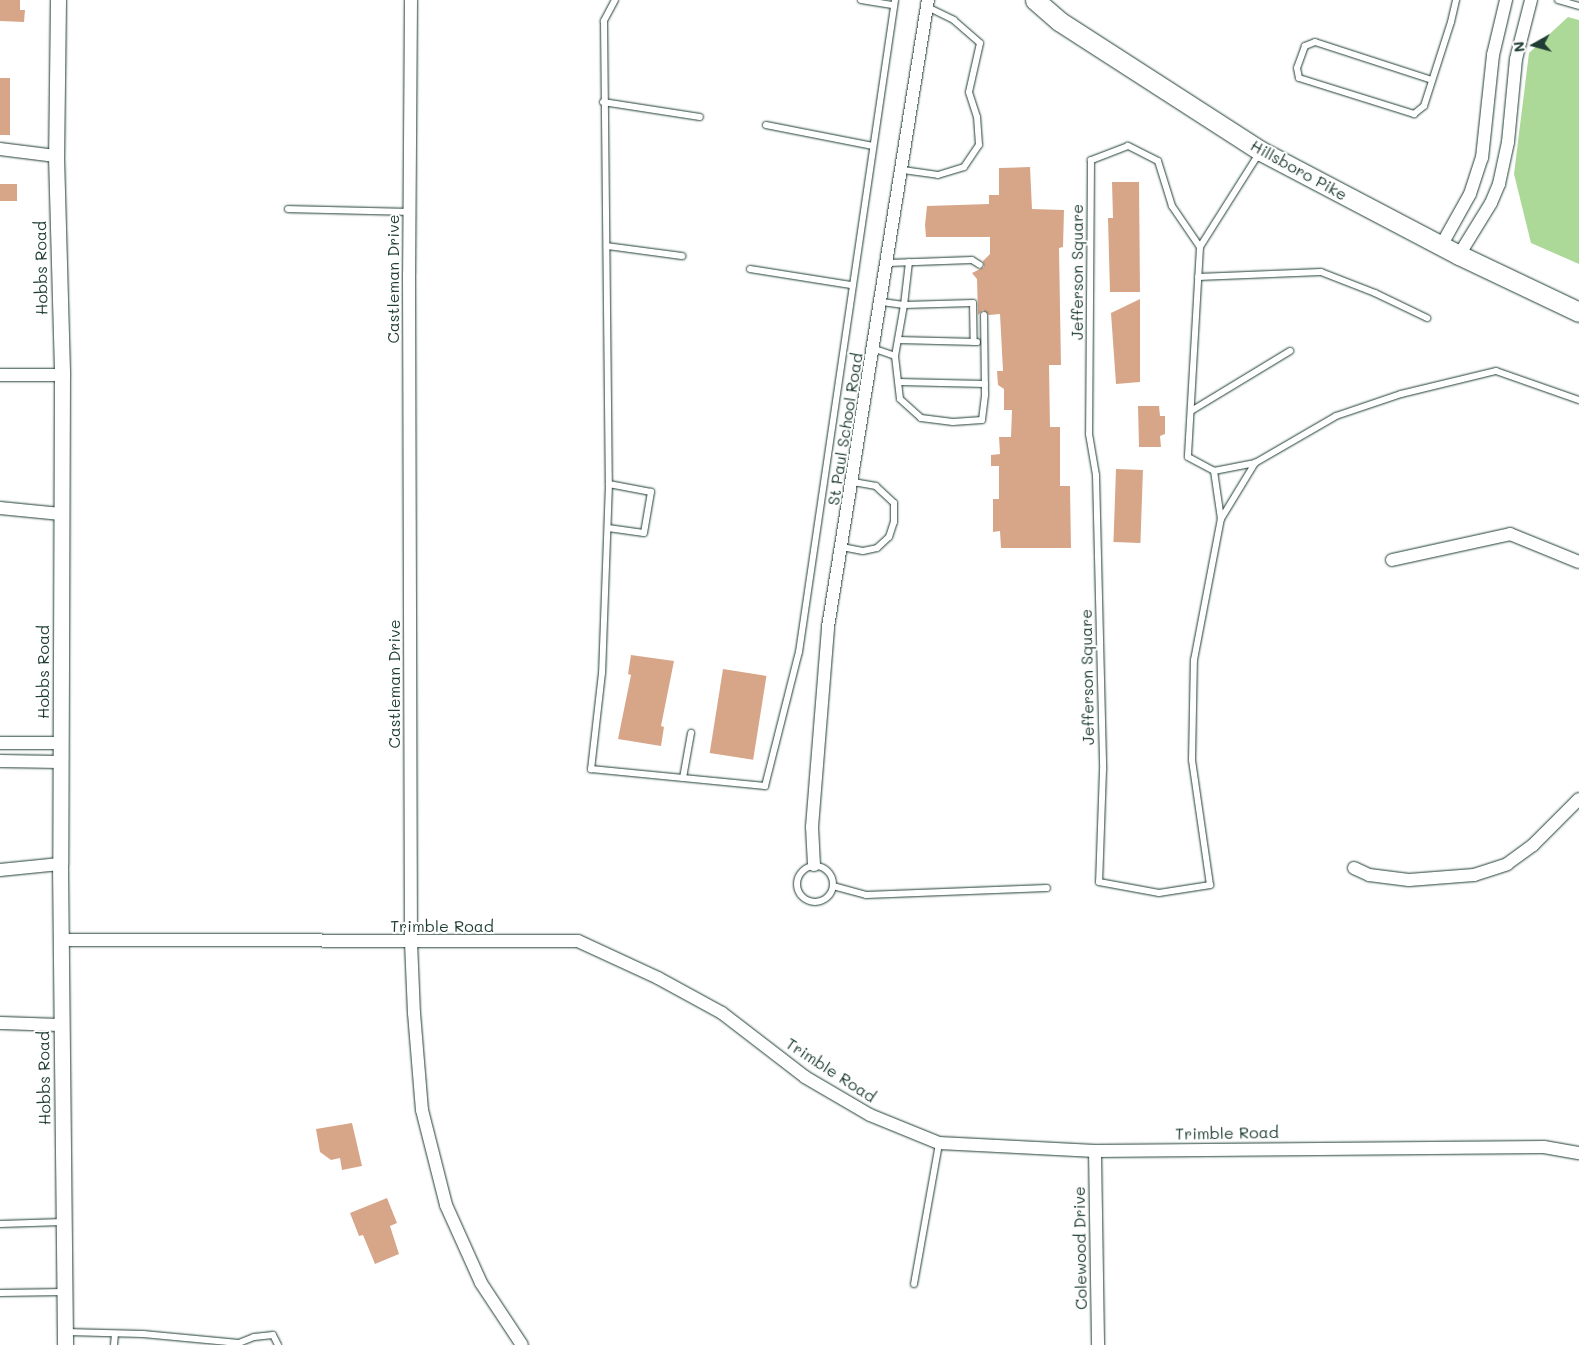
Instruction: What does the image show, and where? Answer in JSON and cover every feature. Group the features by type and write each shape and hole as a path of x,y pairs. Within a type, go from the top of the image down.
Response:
{"main road":[{"name":"Hillsboro Pike","path":"1035,0 1059,21 1260,151 1441,246 1579,312"}],"street":[{"name":"Hobbs Road","path":"58,0 56,156 62,375 60,514 60,940 65,1338"},
{"name":"Castleman Drive","path":"411,0 409,212 411,942 422,1110 446,1204 481,1283 522,1345"},
{"path":"1441,246 1470,194 1482,158 1493,55 1506,0"},
{"path":"1459,255 1491,203 1499,184 1508,142 1516,60 1530,0"},
{"name":"St Paul School Road","path":"814,865 812,827 828,627 875,349 928,4"},
{"path":"0,149 56,156"},
{"path":"0,376 62,375"},
{"path":"0,508 60,514"},
{"path":"1392,560 1510,534 1579,562"},
{"path":"0,743 60,744"},
{"path":"0,761 60,762"},
{"path":"1354,868 1369,875 1409,880 1474,875 1507,864 1533,845 1579,799"},
{"path":"0,870 60,864"},
{"name":"Trimble Road","path":"60,940 578,941 658,978 722,1013 805,1077 870,1115 938,1143 1094,1152 1471,1146 1544,1147 1579,1153"},
{"path":"0,1022 61,1025"},
{"name":"Colewood Drive","path":"1094,1152 1098,1345"}],"lane":[{"path":"615,0 604,21 603,102 607,246 609,484 602,673 591,769 765,786 799,652 851,285 894,2 861,0"},
{"path":"1432,80 1315,42 1305,46 1297,68 1299,78 1414,114 1424,106 1432,80 1456,0"},
{"path":"1558,0 1579,6"},
{"path":"903,170 938,175 964,167 979,145 977,117 969,92 980,43 954,20 928,4"},
{"path":"603,102 700,117"},
{"path":"766,125 873,146"},
{"name":"Jefferson Square","path":"1200,247 1172,206 1158,161 1128,146 1091,160 1089,434 1096,475 1103,770 1099,882 1159,893 1210,884 1192,760 1194,660 1221,519 1214,471 1255,463 1336,416 1401,394 1496,372 1579,400"},
{"path":"1214,471 1188,456 1200,247 1260,151"},
{"path":"288,210 409,212"},
{"path":"607,246 682,256"},
{"path":"888,263 972,260 980,265"},
{"path":"909,262 895,356 900,398 921,418 953,422 982,420 985,384 984,315"},
{"path":"750,269 851,285"},
{"path":"1198,276 1321,272 1374,293 1427,318"},
{"path":"882,302 904,305 973,303 974,342"},
{"path":"898,340 984,343"},
{"path":"875,349 895,356"},
{"path":"1191,411 1290,351"},
{"path":"898,382 985,384"},
{"name":"Jefferson Square","path":"1221,519 1255,463"},
{"path":"842,548 863,551 877,548 889,537 894,522 894,503 876,486 853,482"},
{"path":"608,528 644,533 651,492 609,484"},
{"path":"683,778 691,733"},
{"path":"814,865 830,872 833,886 829,896 820,902 809,902 800,895 798,878 804,869 814,865"},
{"path":"833,886 866,895 1047,888"},
{"path":"914,1284 938,1143"},
{"path":"0,1224 63,1222"},
{"path":"0,1293 64,1292"},
{"path":"65,1338 115,1334 240,1344 254,1337 273,1335 278,1345"},
{"path":"114,1345 115,1334"}],"green space":[{"path":"1568,17 1579,20 1579,264 1531,243 1514,174 1529,53"}],"building":[{"path":"0,0 20,0 20,10 25,10 24,22 0,21"},
{"path":"0,78 10,78 10,135 0,135"},
{"path":"1030,167 1032,209 1064,210 1063,247 1059,248 1061,365 1049,365 1050,427 1060,427 1060,486 1070,486 1071,548 1001,548 1000,531 993,532 993,499 999,499 999,466 991,466 991,455 1000,454 999,437 1011,437 1012,410 1004,410 1004,389 998,385 997,371 1003,371 1000,314 989,315 983,310 978,315 977,279 972,273 984,267 983,261 990,254 990,237 926,237 927,206 989,204 989,195 999,195 999,168"},
{"path":"1112,182 1139,182 1140,292 1110,292 1108,218 1113,218"},
{"path":"0,184 17,184 17,201 0,201"},
{"path":"1140,299 1140,382 1116,384 1111,313"},
{"path":"1138,406 1159,406 1160,416 1165,416 1165,434 1160,436 1161,447 1139,447"},
{"path":"1116,469 1143,470 1140,543 1113,542"},
{"path":"631,655 674,661 661,726 664,727 661,746 618,739 631,675 628,674"},
{"path":"723,669 766,676 753,760 710,753"},
{"path":"352,1123 362,1166 342,1170 340,1158 331,1160 320,1152 316,1129"},
{"path":"387,1198 397,1223 390,1226 399,1254 375,1264 363,1235 359,1236 350,1213"}]}
